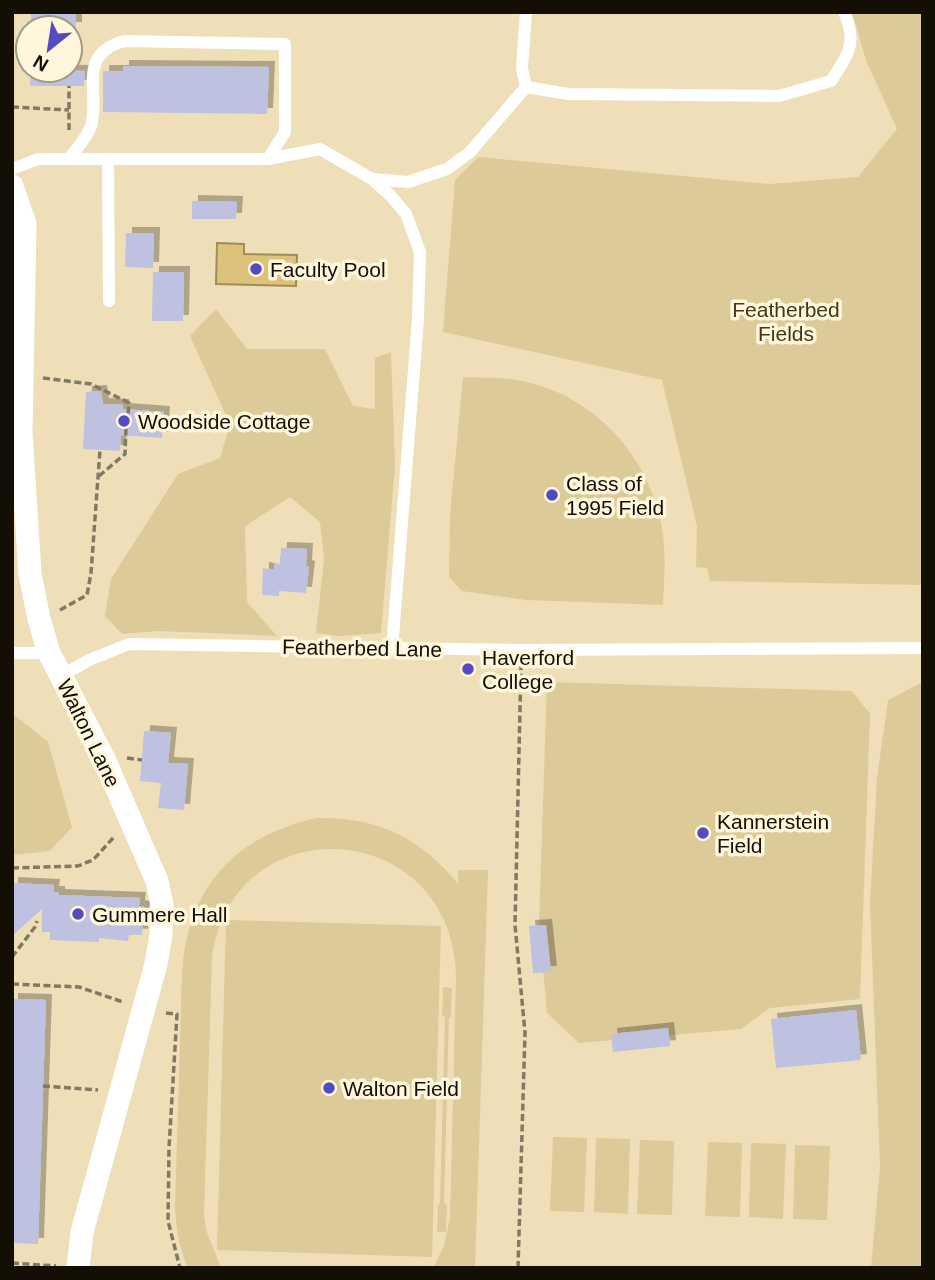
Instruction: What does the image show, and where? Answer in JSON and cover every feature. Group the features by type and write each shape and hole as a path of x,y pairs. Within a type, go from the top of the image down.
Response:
{"street":[{"name":"Walton Lane","path":"12,186 25,223 22,375 17,414 30,574 39,619 49,653 104,759 126,815 144,846 157,881 162,905 156,964 82,1232 78,1267"}],"lane":[{"path":"526,12 522,68 526,87"},
{"path":"526,87 569,94 779,96 831,81 850,51 849,23 844,12"},
{"path":"69,159 91,126 93,71 101,54 111,45 124,41 285,44 285,132 268,159"},
{"path":"372,179 408,182 447,169 470,152 526,87"},
{"path":"12,169 38,159 268,159 320,149 372,179 406,214 420,252 418,318 392,649"},
{"path":"108,159 109,301"},
{"name":"Featherbed Lane","path":"61,676 89,660 129,644 522,650 923,648"},
{"path":"12,653 49,653"}],"path":[{"path":"69,86 69,159"},
{"path":"12,107 69,110"},
{"path":"22,375 91,384 129,403 128,415"},
{"path":"98,476 125,454 126,427"},
{"path":"39,619 87,595 100,450"},
{"path":"518,1268 525,1033 515,925 522,650"},
{"path":"12,868 78,866 93,860 119,832"},
{"path":"12,957 35,928 37,921"},
{"path":"12,984 79,986 131,1005"},
{"path":"156,1012 177,1014 167,1221 180,1268"},
{"path":"43,1086 107,1090"},
{"path":"12,1263 78,1267"}],"shaded area":[{"name":"Haverford College","path":"12,12 923,12 923,1268 12,1268"},
{"name":"Faculty Pool","path":"217,243 244,244 244,254 297,255 296,286 216,284"}],"green space":[{"name":"Featherbed Fields","path":"852,12 923,12 923,585 710,581 707,568 696,567 697,526 662,380 443,332 455,180 478,157 769,184 858,177 897,129 866,60"},
{"path":"216,309 247,349 325,349 353,406 375,409 375,358 391,352 395,466 381,633 340,636 316,633 324,559 320,522 290,497 245,526 247,602 277,636 158,631 122,634 105,616 111,579 178,474 220,458 230,424 190,336"},
{"name":"Class of 1995 Field","path":"463,377 510,379 544,387 594,414 615,434 633,456 647,481 657,508 664,545 663,605 526,600 462,591 449,577 450,515"},
{"name":"Kannerstein Field","path":"547,682 852,691 870,714 860,999 770,1008 741,1029 579,1043 547,1013 539,925"},
{"path":"923,682 923,1268 871,1268 880,1166 870,903 877,778 888,700"},
{"path":"12,713 48,742 72,827 50,851 12,855"},
{"path":"317,818 359,821 396,833 428,854 458,884 458,870 488,870 475,1268 433,1268 444,1246 450,1218 456,974 445,922 419,884 382,859 340,849 298,854 259,873 229,907 212,957 204,1215 206,1230 221,1268 188,1268 185,1260 178,1237 175,1206 182,974 186,943 194,916 205,892 220,870 239,853 288,826"},
{"name":"Walton Field","path":"226,920 441,926 432,1257 217,1250"},
{"path":"443,987 452,988 444,1203 447,1204 446,1232 437,1232 445,1017 442,1016"},
{"path":"553,1137 587,1138 584,1212 550,1211"},
{"path":"596,1138 630,1139 628,1214 594,1212"},
{"path":"640,1140 674,1141 672,1215 637,1214"},
{"path":"708,1142 742,1143 740,1217 705,1216"},
{"path":"751,1143 786,1144 783,1219 749,1217"},
{"path":"795,1145 830,1146 827,1220 793,1219"}],"building":[{"path":"31,12 76,12 76,14"},
{"path":"123,66 269,67 267,114 103,112 103,71 123,71"},
{"path":"85,71 84,86 30,86 84,84"},
{"path":"192,201 237,202 236,219 192,219"},
{"path":"126,233 154,233 153,268 125,267"},
{"path":"153,272 184,272 183,321 152,321"},
{"name":"Woodside Cottage","path":"101,391 103,404 123,405 123,409 164,412 162,438 121,435 120,451 83,449 86,392"},
{"path":"281,548 307,549 306,566 309,567 306,593 279,591 279,596 262,595 263,568 274,570 274,563 280,564"},
{"path":"144,731 171,733 168,763 188,764 184,810 158,808 161,783 140,781"},
{"name":"Gummere Hall","path":"12,883 54,885 53,892 59,892 59,895 140,898 139,906 144,907 142,935 129,934 128,941 99,938 99,942 50,940 50,932 42,932 42,909 12,936"},
{"path":"546,925 551,972 533,973 529,926"},
{"path":"12,999 46,1000 38,1244 12,1243"},
{"path":"856,1010 861,1060 776,1068 771,1019"},
{"path":"668,1028 670,1046 613,1052 611,1034"}],"place":[{"name":"Faculty Pool","path":"256,269"},
{"name":"Woodside Cottage","path":"124,421"},
{"name":"Class of 1995 Field","path":"552,495"},
{"name":"Haverford College","path":"468,669"},
{"name":"Kannerstein Field","path":"703,833"},
{"name":"Gummere Hall","path":"78,914"},
{"name":"Walton Field","path":"329,1088"}]}
